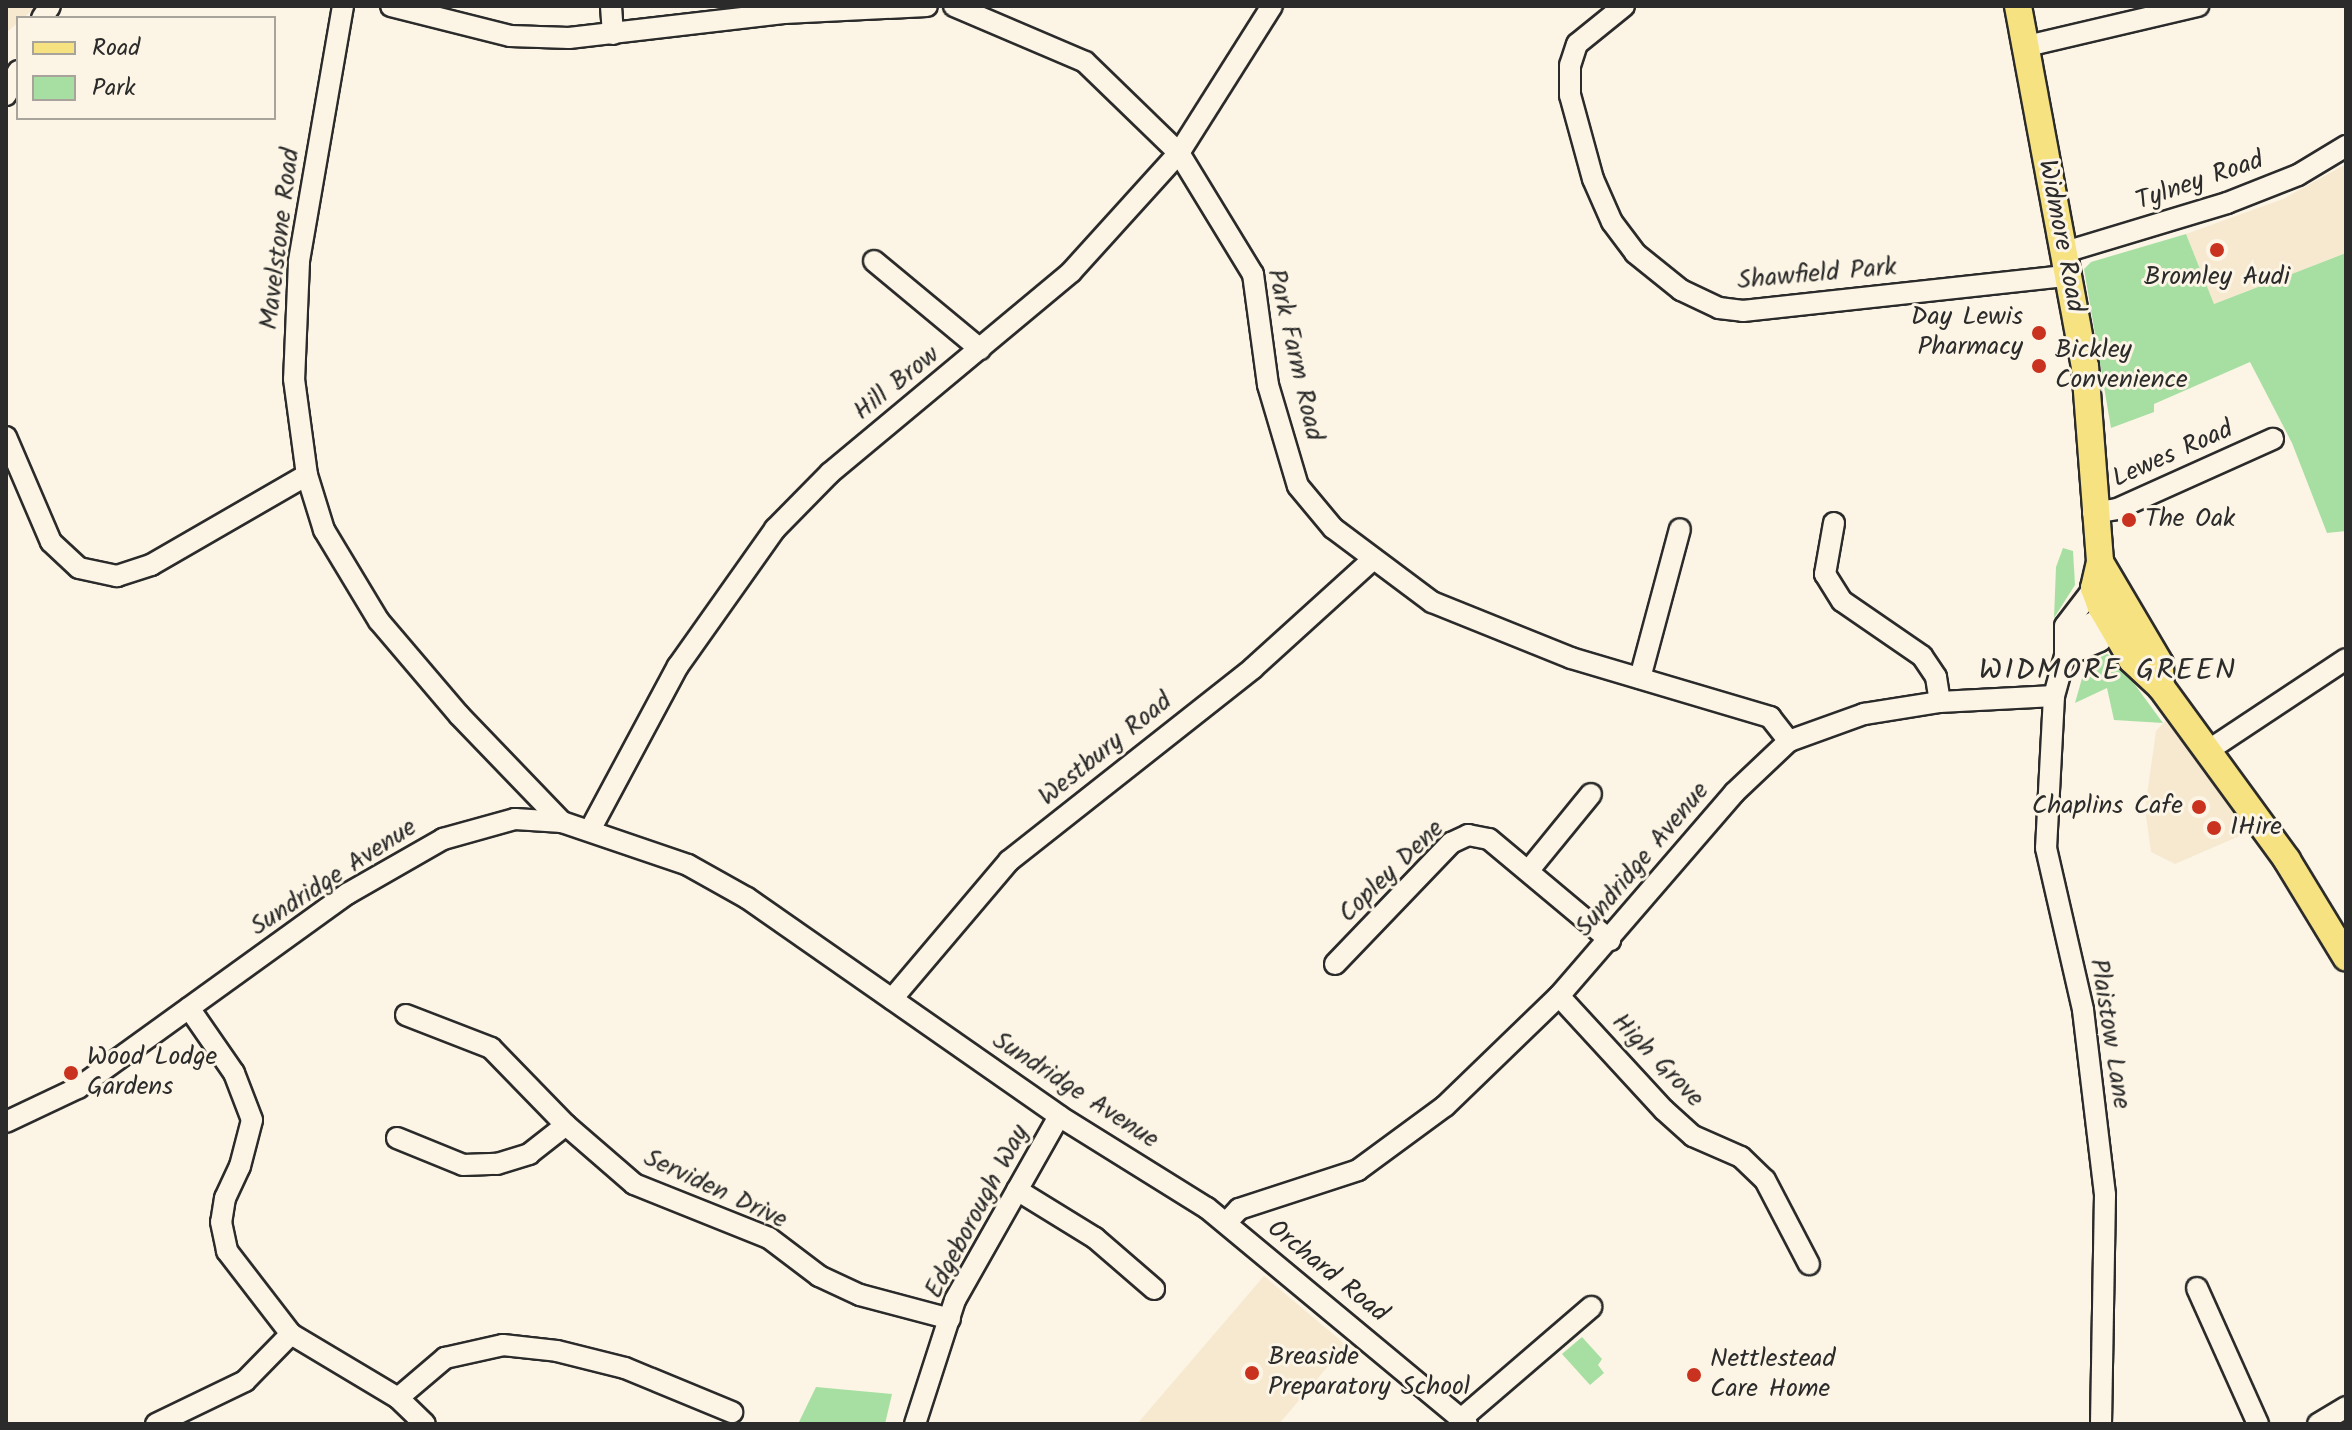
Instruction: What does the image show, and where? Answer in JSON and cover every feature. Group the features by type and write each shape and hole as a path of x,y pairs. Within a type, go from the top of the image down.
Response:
{"main road":[{"name":"Widmore Road","path":"2018,6 2023,47 2085,366 2097,575 2121,620 2132,660 2161,687 2209,750 2287,860 2346,957"}],"street":[{"name":"Mavelstone Road","path":"343,6 299,262 293,336 307,475 324,530 379,621 459,715 531,786 562,822"},
{"path":"391,6 510,36 613,34 784,13 927,6"},
{"path":"611,6 613,34"},
{"name":"Park Farm Road","path":"954,6 1085,62 1179,153 1253,274 1268,385 1298,486 1333,528 1432,602 1571,658 1770,717 1789,741"},
{"name":"Hill Brow","path":"590,830 678,666 775,529 830,473 1071,272 1179,153 1272,6"},
{"name":"Shawfield Park","path":"1624,6 1577,44 1570,65 1570,95 1593,179 1612,222 1642,260 1681,290 1719,308 1743,311 2066,264"},
{"path":"2023,47 2198,6"},
{"path":"6,95 16,75"},
{"name":"Tylney Road","path":"2066,264 2298,175 2346,146"},
{"path":"874,261 980,349"},
{"path":"6,437 51,542 79,568 117,576 151,565 307,475"},
{"name":"Lewes Road","path":"2093,513 2117,509 2273,439"},
{"path":"1834,523 1825,574 1842,601 1922,656 1936,677 1940,702"},
{"path":"1640,678 1680,529"},
{"name":"Westbury Road","path":"892,999 1009,861 1253,668 1372,560"},
{"name":"Plaistow Lane","path":"2097,575 2065,626 2065,648 2054,696 2046,848 2083,1010 2105,1195 2101,1424"},
{"path":"2065,648 2100,641 2121,620"},
{"path":"2209,750 2346,659"},
{"name":"Sundridge Avenue","path":"6,1122 78,1088 374,878 443,839 515,819 562,822 688,865 747,898 1059,1116 1226,1223 1239,1209 1326,1184 1399,1144 1559,996 1734,793 1789,741 1839,720 1940,702 2054,696"},
{"path":"515,819 531,786"},
{"path":"1529,870 1591,794"},
{"name":"Copley Dene","path":"1335,964 1451,843 1468,835 1489,839 1610,940"},
{"name":"High Grove","path":"1559,996 1683,1127 1741,1157 1765,1180 1809,1264"},
{"path":"189,1008 234,1073 251,1111 240,1166 225,1198 221,1222 227,1251 291,1334 398,1398 425,1424"},
{"name":"Serviden Drive","path":"406,1015 491,1048 566,1125 634,1184 769,1238 819,1276 860,1295 950,1319"},
{"name":"Edgeborough Way","path":"915,1424 950,1319 1059,1116"},
{"path":"397,1138 463,1165 497,1164 529,1154 566,1125"},
{"path":"1017,1190 1095,1238 1154,1289"},
{"name":"Orchard Road","path":"1226,1223 1464,1422"},
{"path":"2197,1288 2258,1424"},
{"path":"1464,1422 1591,1307"},
{"path":"156,1424 245,1381 291,1334"},
{"path":"398,1398 445,1358 503,1345 557,1351 625,1368 732,1412"},
{"path":"2318,1424 2346,1407"}],"shaded area":[{"path":"6,6 37,6 26,16 16,16 16,24 6,33"},
{"path":"2346,164 2346,253 2214,304 2186,234 2283,199"},
{"path":"2167,719 2251,831 2175,864 2151,852 2145,809 2156,731"},
{"name":"Breaside Preparatory School","path":"1264,1276 1346,1345 1279,1424 1137,1424"}],"green space":[{"path":"2186,234 2214,304 2346,253 2346,531 2327,533 2292,443 2250,362 2154,404 2154,412 2111,428 2084,269 2091,262"},
{"path":"2063,548 2073,551 2075,585 2054,618 2056,567"},
{"path":"2107,654 2116,659 2163,723 2114,720 2107,688 2075,703 2086,664"},
{"path":"1582,1337 1602,1359 1598,1365 1604,1373 1590,1385 1562,1354"},
{"path":"816,1387 892,1394 885,1424 798,1424"}],"place":[{"name":"Bromley Audi","path":"2217,250"},
{"name":"Day Lewis Pharmacy","path":"2039,333"},
{"name":"Bickley Convenience","path":"2039,366"},
{"name":"The Oak","path":"2129,520"},
{"name":"Chaplins Cafe","path":"2199,807"},
{"name":"IHire","path":"2214,828"},
{"name":"Wood Lodge Gardens","path":"71,1073"},
{"name":"Breaside Preparatory School","path":"1252,1373"},
{"name":"Nettlestead Care Home","path":"1694,1375"}],"district":[{"name":"WIDMORE GREEN","path":"2108,671"}]}
